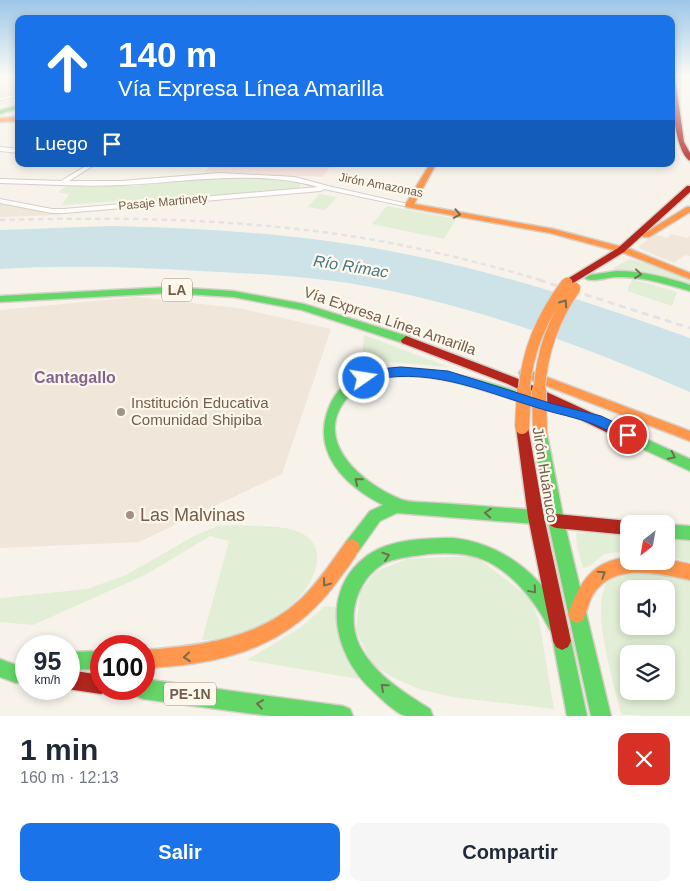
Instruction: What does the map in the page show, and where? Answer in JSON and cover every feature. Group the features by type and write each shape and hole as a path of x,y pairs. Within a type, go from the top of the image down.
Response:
{"main road":[{"path":"679,109 690,159"},
{"path":"0,113 15,115"},
{"path":"0,120 15,119"},
{"path":"409,205 431,167"},
{"name":"Jirón Huánuco","path":"577,716 536,517 522,428 522,391 531,341 547,308 571,286 624,251 634,236 690,188"},
{"name":"Jirón Amazonas","path":"409,205 550,231 624,251 690,276"},
{"name":"Jirón Huánuco","path":"601,716 556,522 540,434 538,392 543,350 553,321 571,286 590,278 594,273 646,235 690,209"},
{"path":"590,278 614,273 634,273 663,278 690,288"},
{"name":"Vía Expresa Línea Amarilla","path":"0,292 153,284 197,284 248,288 295,297 339,309 495,362"},
{"name":"Vía Expresa Línea Amarilla","path":"0,299 169,290 233,294 286,302 374,328 483,369 597,420 690,465"},
{"path":"512,368 593,397 690,436"},
{"path":"400,506 356,481 342,466 333,450 329,431 335,406 345,392 364,378 401,371 448,375 553,409 597,420"},
{"path":"155,659 187,658 220,652 250,642 281,625 300,611 319,591 364,529 375,516 386,509 400,506 536,517"},
{"path":"556,522 620,527"},
{"path":"675,532 690,533"},
{"path":"423,716 377,681 363,666 349,644 344,621 349,593 358,576 373,561 390,554 437,546 464,547 486,552 507,564 525,580 545,604 560,630"},
{"path":"577,614 586,589 599,574 618,565 638,562 690,572"},
{"path":"0,668 15,671"},
{"path":"0,673 15,673"},
{"name":"PE-1N","path":"155,690 343,716"}],"street":[{"path":"0,149 15,151"},
{"path":"61,183 88,167"},
{"name":"Jirón Amazonas","path":"0,180 122,183 220,175 295,178 327,188 409,205"},
{"name":"Pasaje Martinety","path":"0,201 52,211 64,211 327,188"}],"shaded area":[{"path":"209,167 330,167 322,177 205,172"},
{"path":"0,202 61,212 58,215 0,217"},
{"path":"655,234 667,238 671,234 687,238 690,236 690,256 685,255 674,263 641,249 639,246"},
{"name":"Cantagallo","path":"137,297 238,308 331,329 282,474 139,542 0,548 0,310"}],"green space":[{"path":"260,178 301,184 299,188 154,201 153,199 62,205 69,194 58,192 67,186 133,186 190,180"},
{"path":"320,194 337,197 325,210 307,207"},
{"path":"387,206 456,219 444,239 372,224"},
{"path":"630,259 663,268 690,279 690,286 651,274 616,271 613,268"},
{"path":"632,279 677,292 672,306 627,291"},
{"path":"364,335 449,367 377,361 361,367"},
{"path":"240,525 293,530 307,537 315,546 317,557 316,569 310,581 294,603 275,617 245,632 224,638 202,640 229,541 210,536 145,575 33,625 0,622 0,598 87,589 126,575 194,536 217,526"},
{"path":"576,533 620,534 620,551 604,554 590,566 583,568 577,547"},
{"path":"675,538 690,540 690,562 675,558"},
{"path":"475,556 530,598 539,620 554,709 452,697 419,689 392,677 372,664 356,631 360,592 375,572 407,559"},
{"path":"621,572 690,578 690,716 621,714 602,629 602,596 606,584"},
{"path":"325,606 335,607 359,679 247,660 300,628"}],"water":[{"name":"Río Rímac","path":"111,226 226,231 340,243 415,256 520,282 690,338 690,392 577,346 499,319 421,298 359,285 246,273 151,268 75,267 0,269 0,230"}],"railway":[{"path":"0,220 168,220 295,229 363,238 415,248 544,281"},
{"path":"539,280 690,328"}],"traffic: fast":[{"path":"0,112 8,109"},
{"path":"590,278 616,274 641,275 690,288"},
{"path":"0,299 169,290 233,294 304,307 406,340"},
{"path":"400,506 370,490 356,479 335,454 330,439 330,422 336,404 352,385 374,375 415,372 475,382 533,401"},
{"path":"611,428 690,465"},
{"path":"540,434 556,521 601,716"},
{"path":"352,547 375,516 396,506 536,517"},
{"path":"675,532 690,533"},
{"path":"423,716 377,682 361,665 349,644 345,618 346,604 355,580 374,561 398,551 434,546 463,547 481,551 509,565 527,581 548,609 560,630"},
{"path":"562,641 577,716"},
{"path":"80,661 90,660"},
{"path":"0,668 15,674"},
{"path":"155,691 343,716"}],"traffic: slow":[{"path":"0,120 15,119"},
{"path":"431,167 409,205 550,231 627,251 690,276"},
{"path":"646,235 690,209"},
{"path":"522,427 524,386 536,333 554,300 567,283"},
{"path":"540,434 540,375 547,340 563,305 575,288"},
{"path":"525,373 690,436"},
{"path":"155,658 210,652 231,647 271,631 289,620 307,605 352,547"},
{"path":"577,614 587,589 608,570 634,564 648,564 690,572"}],"traffic: jam":[{"path":"677,109 681,142 690,159"},
{"path":"567,283 621,250 690,188"},
{"path":"406,340 512,381 611,428"},
{"path":"522,427 536,517 562,641"},
{"path":"556,521 620,527"},
{"path":"80,681 90,683"}],"place":[{"name":"Institución Educativa Comunidad Shipiba","path":"121,412"},
{"name":"Las Malvinas","path":"130,515"}],"district":[{"name":"Cantagallo","path":"75,377"}],"route":[{"path":"364,378 401,371 448,375 509,393 553,409 597,420 628,435"}]}
